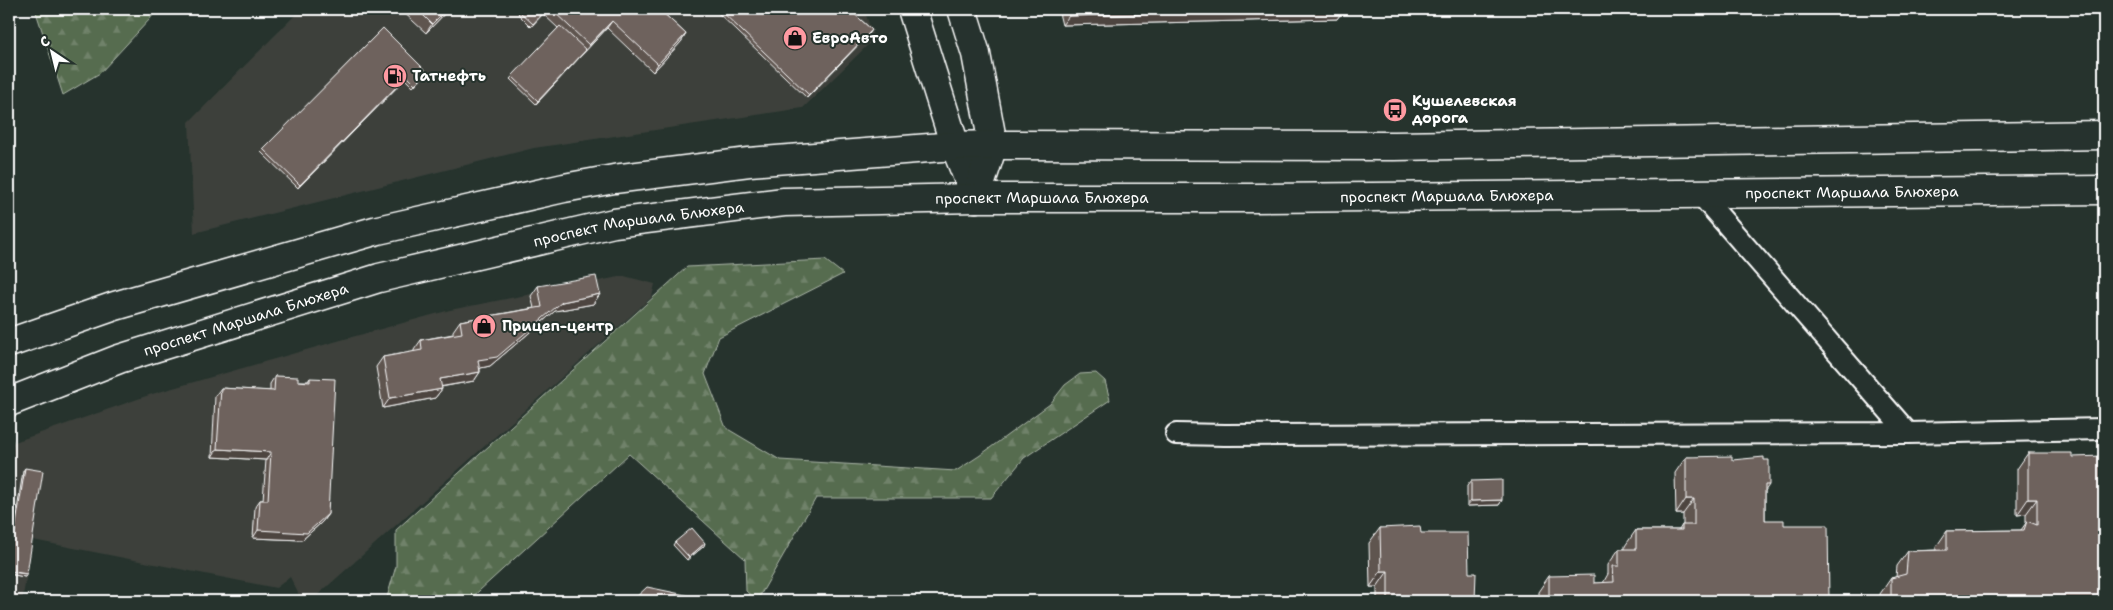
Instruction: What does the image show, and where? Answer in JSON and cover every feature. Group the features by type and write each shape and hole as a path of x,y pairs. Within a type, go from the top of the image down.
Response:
{"main road":[{"path":"912,9 956,146 976,198"},
{"path":"962,9 976,54 994,145 976,198"},
{"path":"9,343 115,306 378,230 506,200 614,179 739,163 956,146 994,145 1394,146 2104,135"},
{"name":"проспект Маршала Блюхера","path":"9,402 119,359 379,278 614,223 784,202 976,198 1254,198 2104,190"}],"street":[{"path":"1700,194 1908,433"},
{"path":"1176,434 1908,433 2104,430"}],"shaded area":[{"path":"301,9 864,9 874,39 803,108 534,148 194,233 189,122"},
{"path":"624,276 655,284 652,297 311,601 302,601 290,577 276,588 33,540 22,601 9,601 9,444 152,394 450,310"}],"green space":[{"path":"35,9 157,9 100,73 63,95"},
{"path":"825,260 843,274 719,337 705,374 726,428 780,460 956,471 1050,404 1065,385 1080,374 1096,373 1105,381 1110,400 1024,458 991,498 816,498 757,601 746,591 745,559 629,454 468,601 386,601 396,566 396,530 687,267"}],"building":[{"path":"417,9 447,9 432,24"},
{"path":"523,9 543,9 545,11 533,24 520,12"},
{"path":"551,9 659,9 686,34 658,64 612,21 589,45"},
{"path":"719,9 849,9 872,30 809,95"},
{"path":"1067,9 1344,9 1069,16"},
{"path":"560,26 586,50 538,101 512,76"},
{"path":"383,28 427,72 415,84 407,76 300,185 263,149"},
{"path":"596,276 600,294 562,302 497,357 478,360 480,372 440,379 442,389 390,398 383,357 422,350 421,340 462,333 460,321 542,307 538,286"},
{"path":"275,376 298,377 298,381 310,382 310,378 335,379 328,514 307,533 258,530 260,500 268,500 271,452 217,449 221,388 274,391"},
{"path":"12,440 10,481 9,481 9,442"},
{"path":"2028,453 2072,453 2072,457 2104,456 2104,601 1891,600 1891,578 1906,574 1908,551 1947,550 1947,531 2024,530 2027,521 2037,525 2037,499 2028,499"},
{"path":"1732,456 1732,460 1764,457 1764,460 1769,460 1769,485 1765,485 1765,520 1784,520 1784,525 1828,525 1829,601 1553,601 1553,599 1549,599 1549,576 1594,575 1594,583 1614,582 1613,566 1619,566 1619,549 1636,549 1636,530 1682,530 1682,525 1694,525 1694,499 1686,499 1686,457"},
{"path":"25,468 43,471 27,574 9,571 9,536 14,537"},
{"path":"1502,480 1502,500 1471,501 1471,481"},
{"path":"1420,526 1421,533 1468,533 1469,573 1476,573 1475,601 1388,601 1388,571 1381,571 1380,528"},
{"path":"692,528 705,543 689,557 675,542"},
{"path":"647,587 705,599 705,601 632,601"}],"place":[{"name":"ЕвроАвто","path":"795,38"},
{"name":"Татнефть","path":"395,76"},
{"name":"Кушелевская дорога","path":"1395,110"},
{"name":"Прицеп-центр","path":"484,326"}]}
